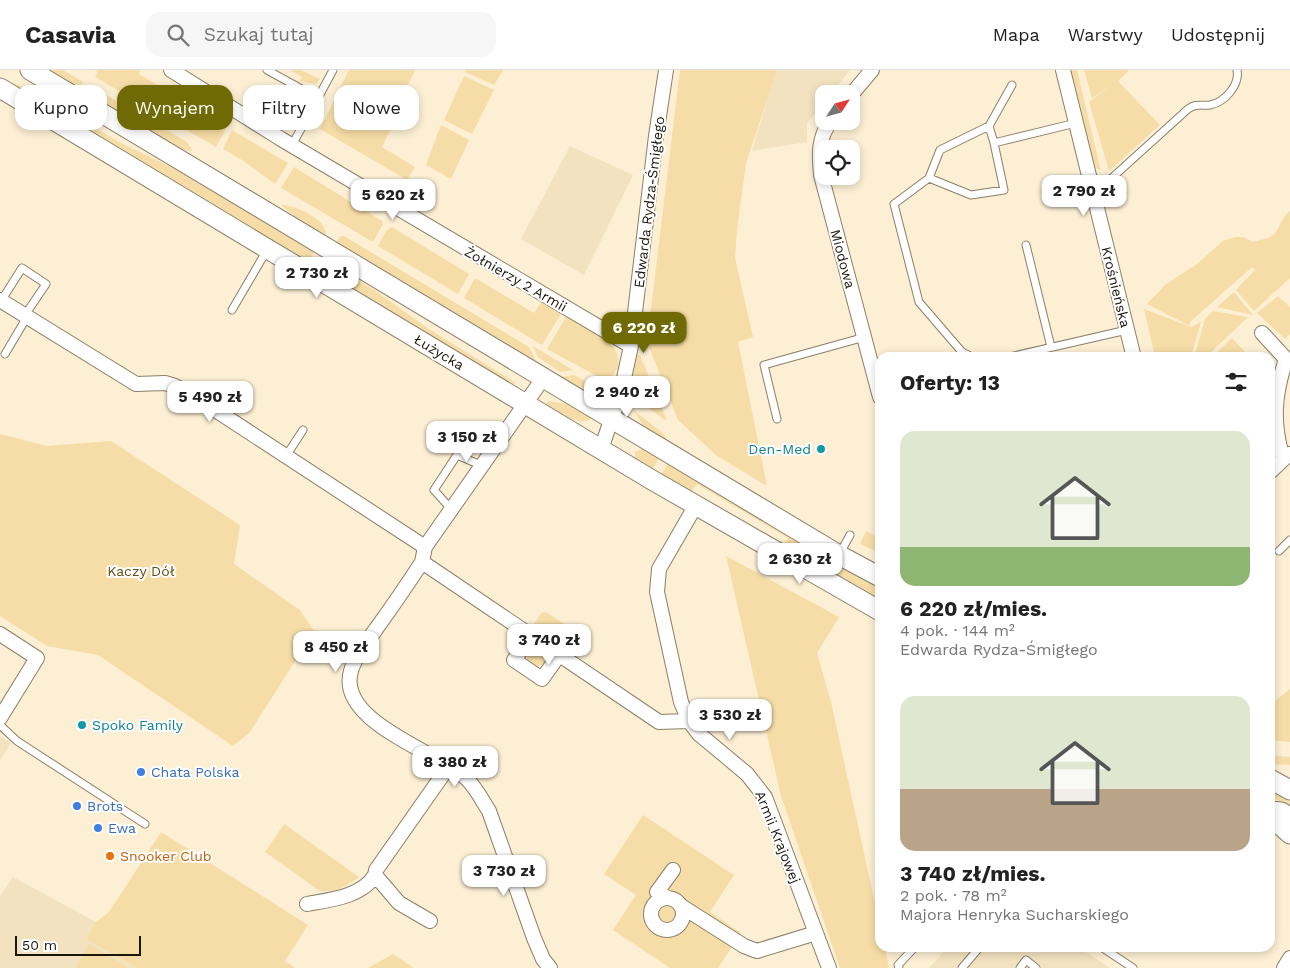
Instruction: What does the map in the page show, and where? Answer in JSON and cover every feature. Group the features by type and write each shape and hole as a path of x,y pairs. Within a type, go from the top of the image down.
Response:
{"main road":[{"path":"30,70 875,575"},
{"name":"Łużycka","path":"0,88 601,449 875,608"},
{"path":"1275,772 1290,772"},
{"path":"1275,782 1290,790"},
{"path":"1275,811 1281,812 1290,817"},
{"path":"1275,820 1290,834"}],"street":[{"name":"Żołnierzy 2 Armii","path":"171,70 292,145 631,346"},
{"name":"Edwarda Rydza-Śmigłego","path":"601,449 623,384 631,346 656,136 666,70"},
{"path":"859,85 872,70"},
{"name":"Krośnieńska","path":"1063,70 1132,352"},
{"name":"Miodowa","path":"824,130 818,152 821,175 875,378"},
{"path":"0,300 136,384 165,383 175,386 286,456 425,548"},
{"path":"1262,333 1286,359 1280,378 1275,407"},
{"path":"544,377 425,548 422,562 365,645 351,670 349,682 352,696 363,711 378,724 449,766 467,779 489,811 534,938 543,960 550,968"},
{"path":"1275,434 1287,458 1275,468"},
{"name":"Armii Krajowej","path":"702,509 659,569 657,592 681,702 688,720 708,743 747,774 765,798 829,968"},
{"path":"422,562 659,722 688,720"},
{"path":"0,634 37,658 0,717"},
{"path":"531,636 514,660 542,679 559,655"},
{"path":"307,904 350,894 366,886 449,766"},
{"path":"672,870 657,892 744,946 757,951 816,933"},
{"path":"375,875 398,902 430,921"},
{"path":"668,898 658,901 652,909 652,920 659,928 669,931 679,926 683,916 681,906"},
{"path":"1284,968 1290,958"}],"lane":[{"path":"267,70 294,85"},
{"path":"324,86 332,70"},
{"path":"1093,195 1188,108 1194,104 1212,104 1222,98 1235,86 1239,78 1237,70"},
{"path":"962,352 919,302 894,204 929,178 940,150 989,126 1012,84"},
{"path":"994,142 1076,123"},
{"path":"929,178 970,196 1004,190 989,126"},
{"path":"292,145 300,130"},
{"path":"1026,245 1051,347"},
{"path":"232,310 267,250"},
{"path":"0,300 22,268 46,284 5,354"},
{"path":"1030,352 1127,330"},
{"path":"777,419 764,365 864,337"},
{"path":"286,456 303,430"},
{"path":"452,510 434,490 457,455 483,466"},
{"path":"839,555 850,534"},
{"path":"1279,551 1290,540"},
{"path":"0,725 17,741 145,824"},
{"path":"899,968 898,965 910,952"},
{"path":"962,968 976,952"},
{"path":"1109,952 1133,968"},
{"path":"1020,968 1026,960 1036,968"}],"shaded area":[{"path":"776,70 850,70 838,85 815,85 815,113 807,123 807,142 752,151"},
{"path":"570,146 633,175 584,275 521,239"},
{"path":"0,736 11,743 0,760"},
{"path":"13,877 96,922 86,939 137,968 0,968 0,896"},
{"path":"943,952 1086,952 1110,968 929,968"}],"green space":[{"path":"49,70 63,70 83,82 82,85 73,85"},
{"path":"95,70 140,70 139,74 157,85 117,85 117,90 95,77 98,72"},
{"path":"290,70 301,70 320,79 316,84 300,81 302,77"},
{"path":"349,70 415,70 408,85 342,85"},
{"path":"466,70 503,70 494,85 465,72"},
{"path":"680,70 777,70 746,163 735,258 753,337 738,342 767,486 717,456 678,420 647,342"},
{"path":"1070,70 1077,70 1101,171 1094,167"},
{"path":"1084,70 1129,70 1118,81 1160,125 1109,171 1089,102 1109,87 1092,98"},
{"path":"464,76 494,90 472,134 444,120"},
{"path":"107,95 117,101 117,111 107,105"},
{"path":"334,101 334,130 390,130 382,147 415,167 407,180 322,130 324,130 324,121"},
{"path":"441,125 469,140 451,179 426,165"},
{"path":"83,130 98,130 173,168 314,252 307,264"},
{"path":"149,130 166,130 187,142 193,151 182,150"},
{"path":"187,130 225,130 216,147"},
{"path":"232,130 288,163 275,184 223,149"},
{"path":"294,167 382,221 383,224 373,242 281,188"},
{"path":"281,205 294,207 310,214 322,224 326,236 299,220"},
{"path":"1290,211 1290,278 1254,311 1236,290 1255,270 1252,267 1190,322 1190,326 1147,304 1166,284 1197,264 1223,241 1235,237 1243,237 1253,242 1269,238 1276,232"},
{"path":"392,227 469,274 458,294 378,246 386,231"},
{"path":"341,236 344,236 529,347 536,361 336,242"},
{"path":"328,261 374,290 429,329 516,383 511,385 321,273"},
{"path":"475,278 534,313 541,302 561,314 542,345 464,298"},
{"path":"1234,292 1253,315 1217,307"},
{"path":"1278,296 1290,307 1290,334 1285,339 1257,313"},
{"path":"1144,309 1191,327 1201,322 1192,352 1154,352"},
{"path":"1213,311 1248,317 1211,352 1195,352 1205,319"},
{"path":"566,317 601,337 615,350 618,368 608,382 547,349"},
{"path":"1232,338 1245,352 1217,352"},
{"path":"533,346 573,370 560,372 538,357"},
{"path":"636,354 640,355 666,418 665,420 631,395"},
{"path":"573,375 597,388 580,388 560,377"},
{"path":"548,401 568,404 592,418 588,421 582,421 569,418 546,405"},
{"path":"633,410 664,434 668,442 643,425"},
{"name":"Kaczy Dół","path":"0,434 47,446 111,441 240,525 234,564 300,610 314,631 250,732 233,746 98,655 47,646 0,616"},
{"path":"643,448 659,458 652,470 635,459 635,452"},
{"path":"668,463 875,585 875,598 783,546 788,538 697,484 691,492 661,475"},
{"path":"866,531 875,536 875,551 860,544"},
{"path":"726,556 839,617 817,653 831,702 875,903 875,952 886,952 889,968 840,968 781,796"},
{"path":"546,612 569,627 556,646 535,632 533,626 541,613"},
{"path":"537,646 544,649 547,656 544,663 537,666 530,663 527,656 530,649"},
{"path":"1290,689 1290,742 1275,740 1275,701"},
{"path":"1275,756 1290,757 1290,765 1275,764"},
{"path":"1275,794 1290,802 1290,807 1275,799"},
{"path":"643,815 734,875 710,912 741,933 718,968 670,968 613,930 636,895 604,874"},
{"path":"284,824 359,877 336,890 320,891 265,852"},
{"path":"161,832 308,925 285,961 295,968 137,968 86,939 96,922 109,912"},
{"path":"89,944 129,968 75,968"},
{"path":"393,954 414,968 368,968"}],"place":[{"name":"Den-Med","path":"821,449"},
{"name":"Spoko Family","path":"82,725"},
{"name":"Chata Polska","path":"141,772"},
{"name":"Brots","path":"77,806"},
{"name":"Ewa","path":"98,828"},
{"name":"Snooker Club","path":"110,856"}]}
